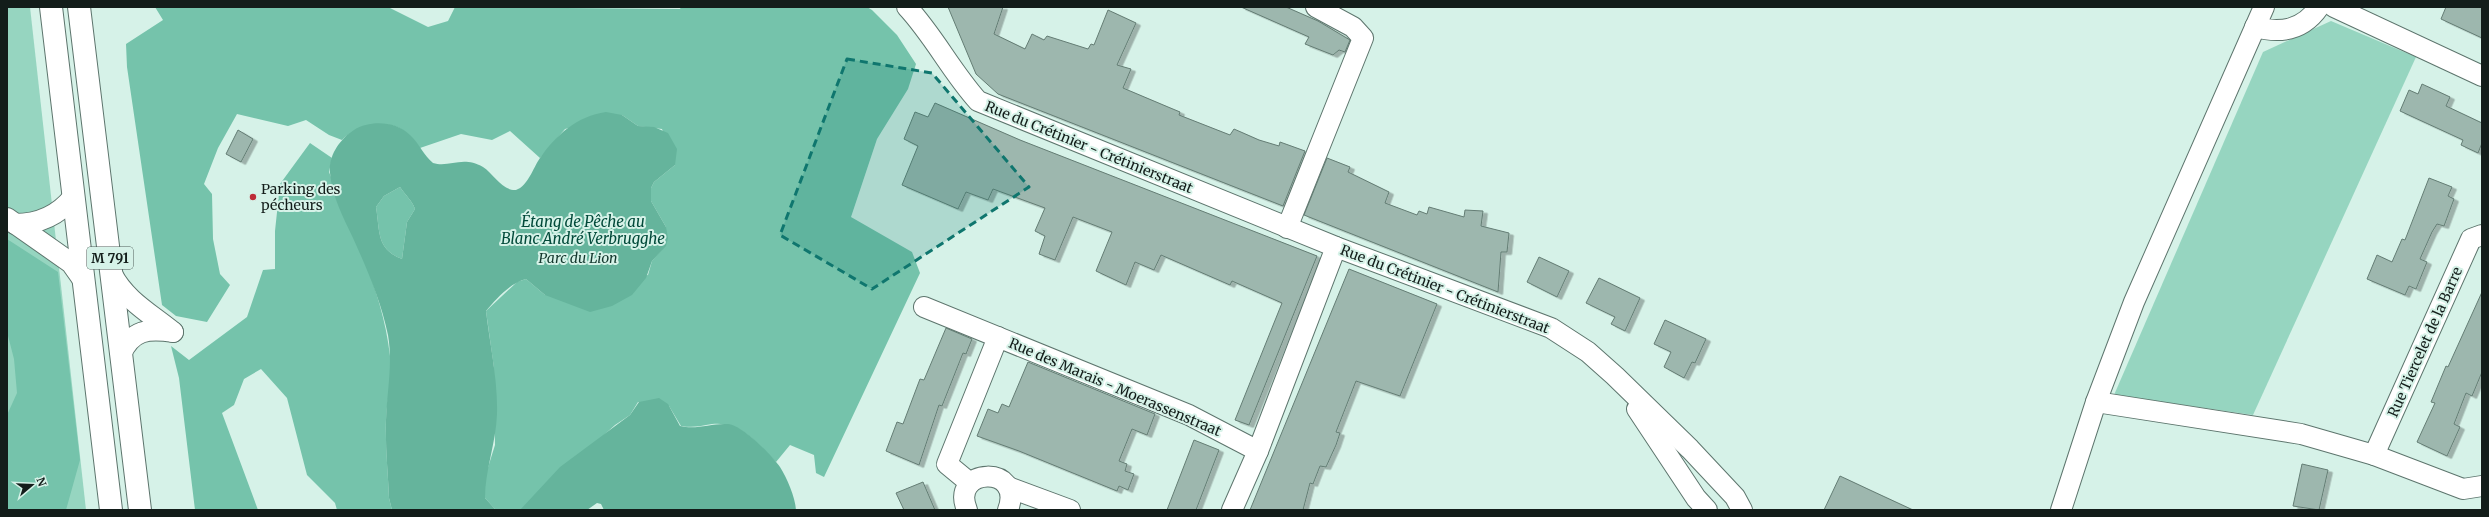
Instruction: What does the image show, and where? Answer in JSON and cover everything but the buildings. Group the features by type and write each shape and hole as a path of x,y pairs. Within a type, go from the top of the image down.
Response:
{"main road":[{"name":"M 791","path":"51,7 111,510"},
{"name":"M 791","path":"80,7 140,510"}],"street":[{"name":"Rue du Crétinier - Crétinierstraat","path":"907,7 927,29 958,77 978,101 1336,248 1551,328 1588,352 1614,376 1690,449 1735,497 1742,510"},
{"path":"1287,228 1363,38 1353,27 1316,7"},
{"path":"2061,510 2096,402 2134,302 2264,7"},
{"path":"2255,27 2270,31 2290,30 2305,22 2319,7"},
{"path":"2334,7 2482,76"},
{"path":"11,221 34,223 49,217 61,209 73,197"},
{"path":"11,221 71,263 83,280"},
{"name":"Rue Tiercelet de la Barre","path":"2374,455 2471,239 2482,235"},
{"path":"1232,510 1258,451 1336,248"},
{"path":"112,274 124,294 173,332 158,330 138,334 129,339 121,354"},
{"name":"Rue des Marais - Moerassenstraat","path":"924,307 1189,415 1258,451"},
{"path":"970,483 947,464 998,337"},
{"name":"Rue du Crétinier - Crétinierstraat","path":"1614,376 1696,498 1707,510"},
{"path":"2096,402 2294,433 2374,455 2463,489 2482,486"},
{"path":"967,510 965,492 970,483 984,475 999,478 1008,486 1070,510"},
{"path":"1008,486 1011,501 1008,510"}],"highlighted area":[{"path":"847,59 932,73 1029,187 872,289 780,235"}],"shaded area":[{"path":"7,7 30,7 86,510 7,510"},
{"path":"155,7 388,7 428,27 448,21 455,7 680,9 681,7 867,7 872,10 897,35 916,64 908,89 877,139 851,217 912,252 920,273 824,477 816,473 814,455 790,445 776,462 748,435 732,426 712,424 693,427 681,426 669,406 638,402 630,415 615,425 521,510 495,509 485,498 485,477 495,445 494,368 486,311 517,282 526,279 545,295 648,275 652,261 665,246 666,227 651,201 651,188 654,182 675,165 662,129 638,126 622,115 565,129 540,158 510,131 492,140 461,134 420,148 408,134 396,126 373,126 349,134 342,140 329,135 306,120 288,126 237,114 218,148 204,184 212,194 213,239 220,274 230,285 207,322 176,316 162,305 127,67 126,44 163,20"},
{"path":"2331,21 2416,57 2253,415 2114,395 2263,52"},
{"path":"310,143 332,158 329,172 366,262 381,309 391,364 386,419 386,439 389,498 392,510 337,510 335,503 307,475 287,398 261,369 244,379 234,405 222,413 258,510 195,510 179,378 171,346 189,360 247,317 263,270 275,269 275,231 280,184"},
{"path":"400,187 415,209 407,222 402,259 394,255 383,244 379,231 376,207 384,196"},
{"path":"7,239 58,272 80,460 66,510 7,510 7,415 17,393 14,359 7,332"}],"water":[{"name":"Étang de Pêche au Blanc André Verbrugghe","path":"606,112 622,115 638,126 654,127 668,133 677,149 675,165 654,182 651,188 651,201 666,227 668,238 666,246 652,261 646,278 632,295 612,306 590,312 545,295 526,279 514,284 499,297 486,311 495,375 497,414 495,435 485,488 485,498 495,509 499,510 392,510 389,498 386,440 390,367 388,335 382,310 373,285 333,190 330,167 336,148 344,138 360,127 375,123 390,125 404,130 410,135 433,163 445,164 469,162 476,164 487,170 506,188 516,190 524,185 540,158 560,134 577,122 595,114","holes":["400,187 415,209 407,222 402,259 394,255 383,244 379,231 376,207 384,196"]},
{"path":"659,398 668,404 680,426 698,427 728,424 741,429 764,448 780,467 790,488 796,510 604,510 601,504 597,503 587,510 520,510 560,467 630,415 639,402"}],"place":[{"name":"Parking des pécheurs","path":"253,197"}],"park label":[{"name":"Parc du Lion","path":"578,258"}]}
